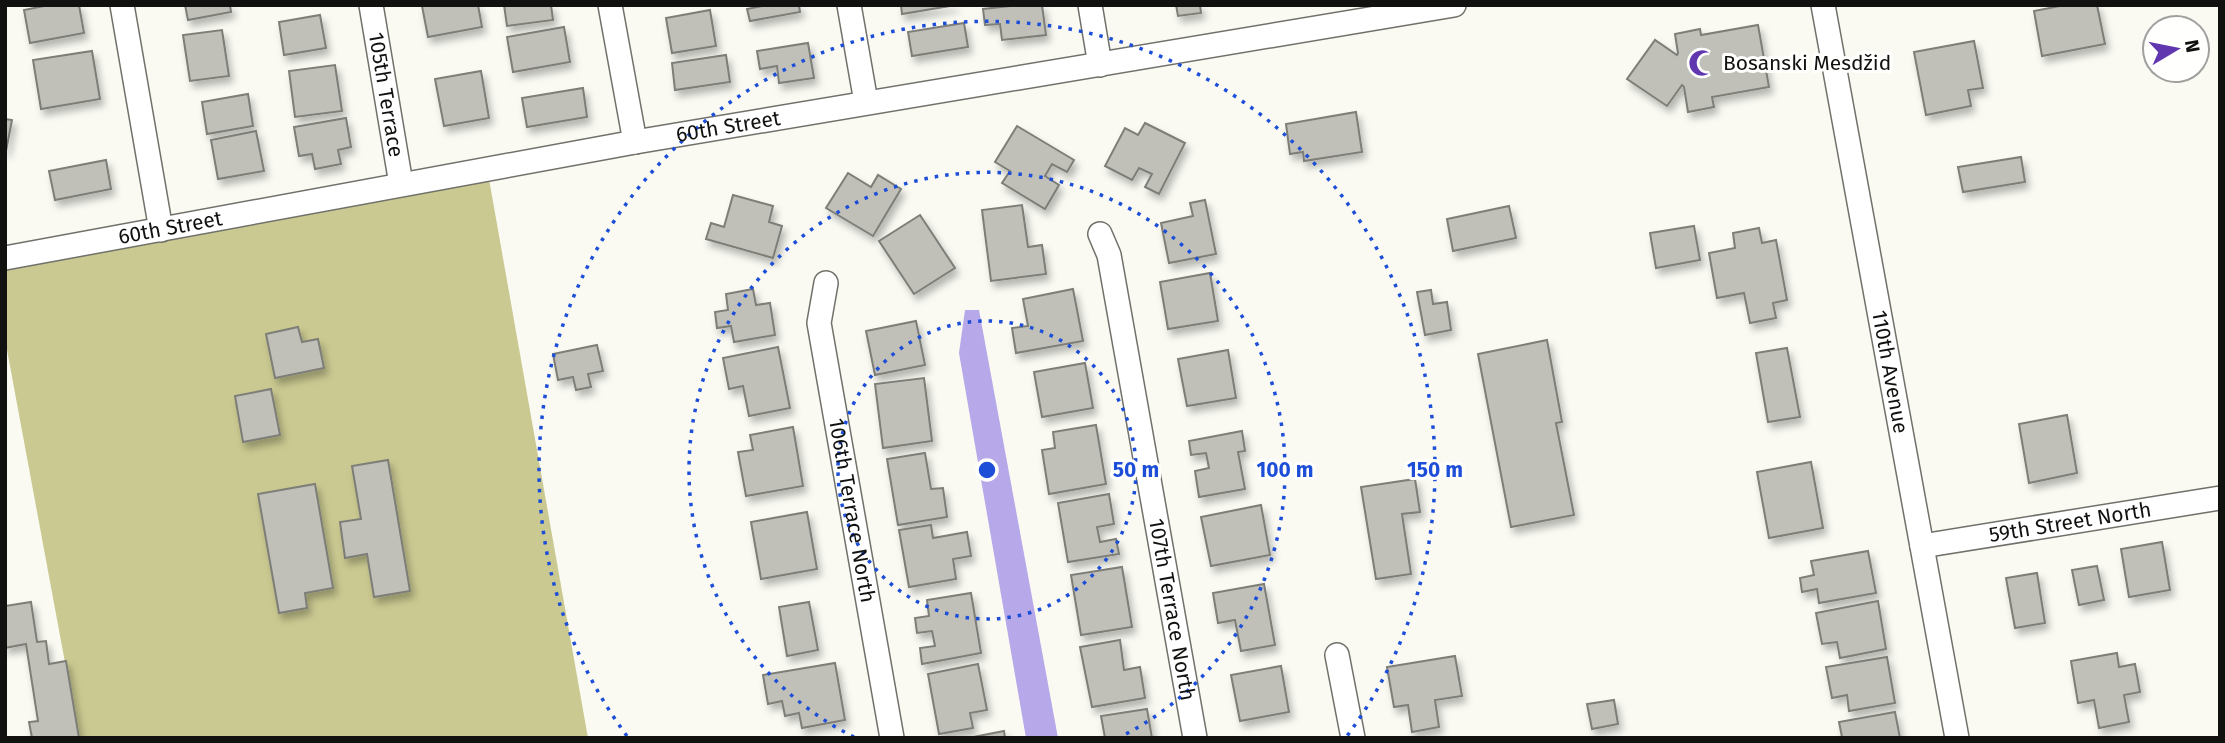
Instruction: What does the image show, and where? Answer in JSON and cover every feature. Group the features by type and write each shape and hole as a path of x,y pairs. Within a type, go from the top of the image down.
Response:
{"street":[{"path":"122,5 160,230"},
{"name":"105th Terrace","path":"371,5 401,184"},
{"path":"610,5 635,142"},
{"path":"849,5 866,102"},
{"path":"1090,5 1100,65"},
{"name":"60th Street","path":"5,258 635,142 1100,65 1331,15 1454,5"},
{"name":"110th Avenue","path":"1824,5 1956,738"},
{"name":"107th Terrace North","path":"1100,234 1109,254 1195,738"},
{"name":"106th Terrace North","path":"826,283 819,323 892,738"},
{"name":"59th Street North","path":"1922,546 2220,498"},
{"path":"1337,655 1353,738"}],"shaded area":[{"path":"489,179 588,738 79,738 5,339 5,268"},
{"path":"965,310 979,310 1058,738 1026,738 959,353"}],"building":[{"path":"49,5 79,5 84,33 30,43 24,10"},
{"path":"185,5 230,5 231,12 188,20"},
{"path":"478,5 482,27 428,37 422,6"},
{"path":"504,5 551,5 553,20 507,26"},
{"path":"767,5 799,5 800,12 750,21 747,9"},
{"path":"901,5 956,5 902,14"},
{"path":"1042,5 1046,35 1002,40 1000,24 985,25 983,9"},
{"path":"1176,5 1200,5 1201,13 1178,16"},
{"path":"2065,5 2097,5 2105,44 2042,56 2034,11"},
{"path":"710,10 716,46 672,53 666,18"},
{"path":"320,15 326,48 284,55 279,22"},
{"path":"964,23 968,47 912,56 908,32"},
{"name":"Bosanski Mesdžid","path":"1758,25 1769,87 1712,97 1714,107 1688,112 1682,85 1667,106 1627,79 1655,40 1677,55 1675,34 1700,29 1701,35"},
{"path":"564,27 570,62 513,72 507,37"},
{"path":"222,30 229,76 190,81 183,35"},
{"path":"1974,41 1983,88 1968,90 1971,106 1926,115 1914,52"},
{"path":"808,43 814,78 779,83 777,66 760,69 757,51"},
{"path":"92,51 100,99 41,109 33,60"},
{"path":"726,55 730,82 675,90 672,63"},
{"path":"335,65 342,111 295,117 289,71"},
{"path":"481,71 489,118 444,126 435,79"},
{"path":"583,88 587,117 527,127 522,98"},
{"path":"248,94 253,126 207,134 202,102"},
{"path":"1356,112 1362,152 1304,161 1303,152 1290,154 1286,124"},
{"path":"346,118 351,147 338,150 341,164 315,169 312,154 299,156 294,127"},
{"path":"5,119 12,120 6,151 5,150"},
{"path":"1145,123 1185,143 1159,194 1145,187 1152,174 1139,168 1132,180 1105,166 1125,128 1138,135"},
{"path":"1017,126 1074,160 1067,172 1052,164 1045,176 1059,185 1045,209 1002,183 1010,171 995,162"},
{"path":"256,131 264,171 218,179 211,140"},
{"path":"2021,157 2025,182 1963,192 1958,167"},
{"path":"106,160 111,189 55,200 49,171"},
{"path":"848,173 871,187 878,175 901,189 873,236 826,208"},
{"path":"733,195 773,206 769,222 782,226 773,258 706,239 711,223 724,227"},
{"path":"1205,200 1216,254 1169,263 1161,223 1193,216 1190,203"},
{"path":"1022,205 1028,247 1042,245 1046,274 991,281 982,210"},
{"path":"1509,206 1516,238 1453,251 1447,219"},
{"path":"920,215 955,268 914,294 879,241"},
{"path":"1694,226 1700,260 1656,268 1650,233"},
{"path":"1759,228 1762,243 1776,240 1787,300 1773,303 1776,318 1750,323 1744,293 1717,298 1709,253 1735,248 1733,233"},
{"path":"1210,273 1218,321 1168,329 1160,282"},
{"path":"753,289 756,305 770,303 775,335 734,342 731,326 717,328 715,312 728,310 726,294"},
{"path":"1073,289 1083,341 1016,353 1012,328 1028,326 1023,299"},
{"path":"1431,290 1433,304 1447,302 1451,330 1425,335 1417,292"},
{"path":"916,321 925,365 875,375 866,331"},
{"path":"298,327 302,342 318,339 324,368 275,378 266,334"},
{"path":"1547,340 1562,422 1556,423 1574,515 1511,527 1478,354"},
{"path":"597,345 603,371 588,374 591,387 576,390 573,377 558,380 553,354"},
{"path":"778,347 790,408 749,416 743,386 729,389 723,358"},
{"path":"1787,348 1800,417 1768,422 1756,353"},
{"path":"1228,350 1236,398 1187,406 1178,359"},
{"path":"1085,363 1093,408 1042,417 1034,372"},
{"path":"924,378 932,441 883,448 875,384"},
{"path":"271,389 280,435 243,442 235,396"},
{"path":"2067,415 2077,473 2029,483 2019,424"},
{"path":"1096,425 1106,484 1049,494 1042,450 1055,448 1053,432"},
{"path":"793,427 803,486 746,496 738,452 753,450 750,435"},
{"path":"1242,431 1245,451 1238,452 1245,489 1199,497 1195,471 1209,468 1206,453 1191,455 1189,441"},
{"path":"925,453 931,489 943,488 947,517 898,525 887,459"},
{"path":"388,460 410,591 374,597 367,554 345,558 340,522 361,519 352,466"},
{"path":"1811,462 1823,528 1769,538 1757,472"},
{"path":"1415,479 1420,512 1402,514 1411,574 1376,579 1361,487"},
{"path":"315,484 333,588 305,593 307,608 279,613 258,494"},
{"path":"1109,494 1114,524 1097,527 1100,542 1116,539 1119,554 1068,562 1058,503"},
{"path":"1261,505 1270,555 1211,566 1201,517"},
{"path":"807,512 817,569 761,579 751,522"},
{"path":"931,525 933,538 967,532 971,556 953,559 956,579 909,587 899,530"},
{"path":"2162,542 2170,590 2129,597 2121,549"},
{"path":"1868,551 1876,593 1819,603 1817,589 1802,592 1800,578 1814,575 1811,561"},
{"path":"2097,566 2104,600 2079,605 2072,570"},
{"path":"1122,567 1132,627 1081,635 1071,575"},
{"path":"2037,573 2045,623 2015,628 2006,578"},
{"path":"1264,584 1275,645 1241,651 1235,620 1218,623 1213,593"},
{"path":"971,593 981,653 922,664 920,648 935,646 932,631 917,633 915,618 929,616 927,600"},
{"path":"1878,601 1886,649 1840,658 1837,642 1822,644 1816,613"},
{"path":"31,602 37,642 46,641 49,664 66,661 79,738 32,738 29,722 38,721 26,644 5,648 5,606"},
{"path":"809,602 818,650 787,656 779,607"},
{"path":"1120,640 1124,670 1140,667 1145,698 1092,707 1080,647"},
{"path":"2117,653 2119,667 2135,664 2140,692 2124,695 2129,722 2099,728 2094,700 2078,703 2071,661"},
{"path":"1455,656 1462,696 1435,700 1439,727 1412,732 1408,705 1394,707 1387,667"},
{"path":"1887,657 1895,703 1849,711 1847,695 1832,698 1826,667"},
{"path":"835,663 845,720 802,728 799,713 785,716 782,701 768,704 763,675"},
{"path":"978,664 987,710 970,713 973,728 939,734 928,674"},
{"path":"1281,666 1289,712 1240,721 1231,675"},
{"path":"1614,700 1618,724 1592,729 1587,704"},
{"path":"1147,709 1152,738 1105,738 1101,716"},
{"path":"1895,712 1900,738 1835,738 1842,737 1839,722"},
{"path":"1004,731 1005,738 968,738"}],"place":[{"name":"Bosanski Mesdžid","path":"1702,63"}]}
